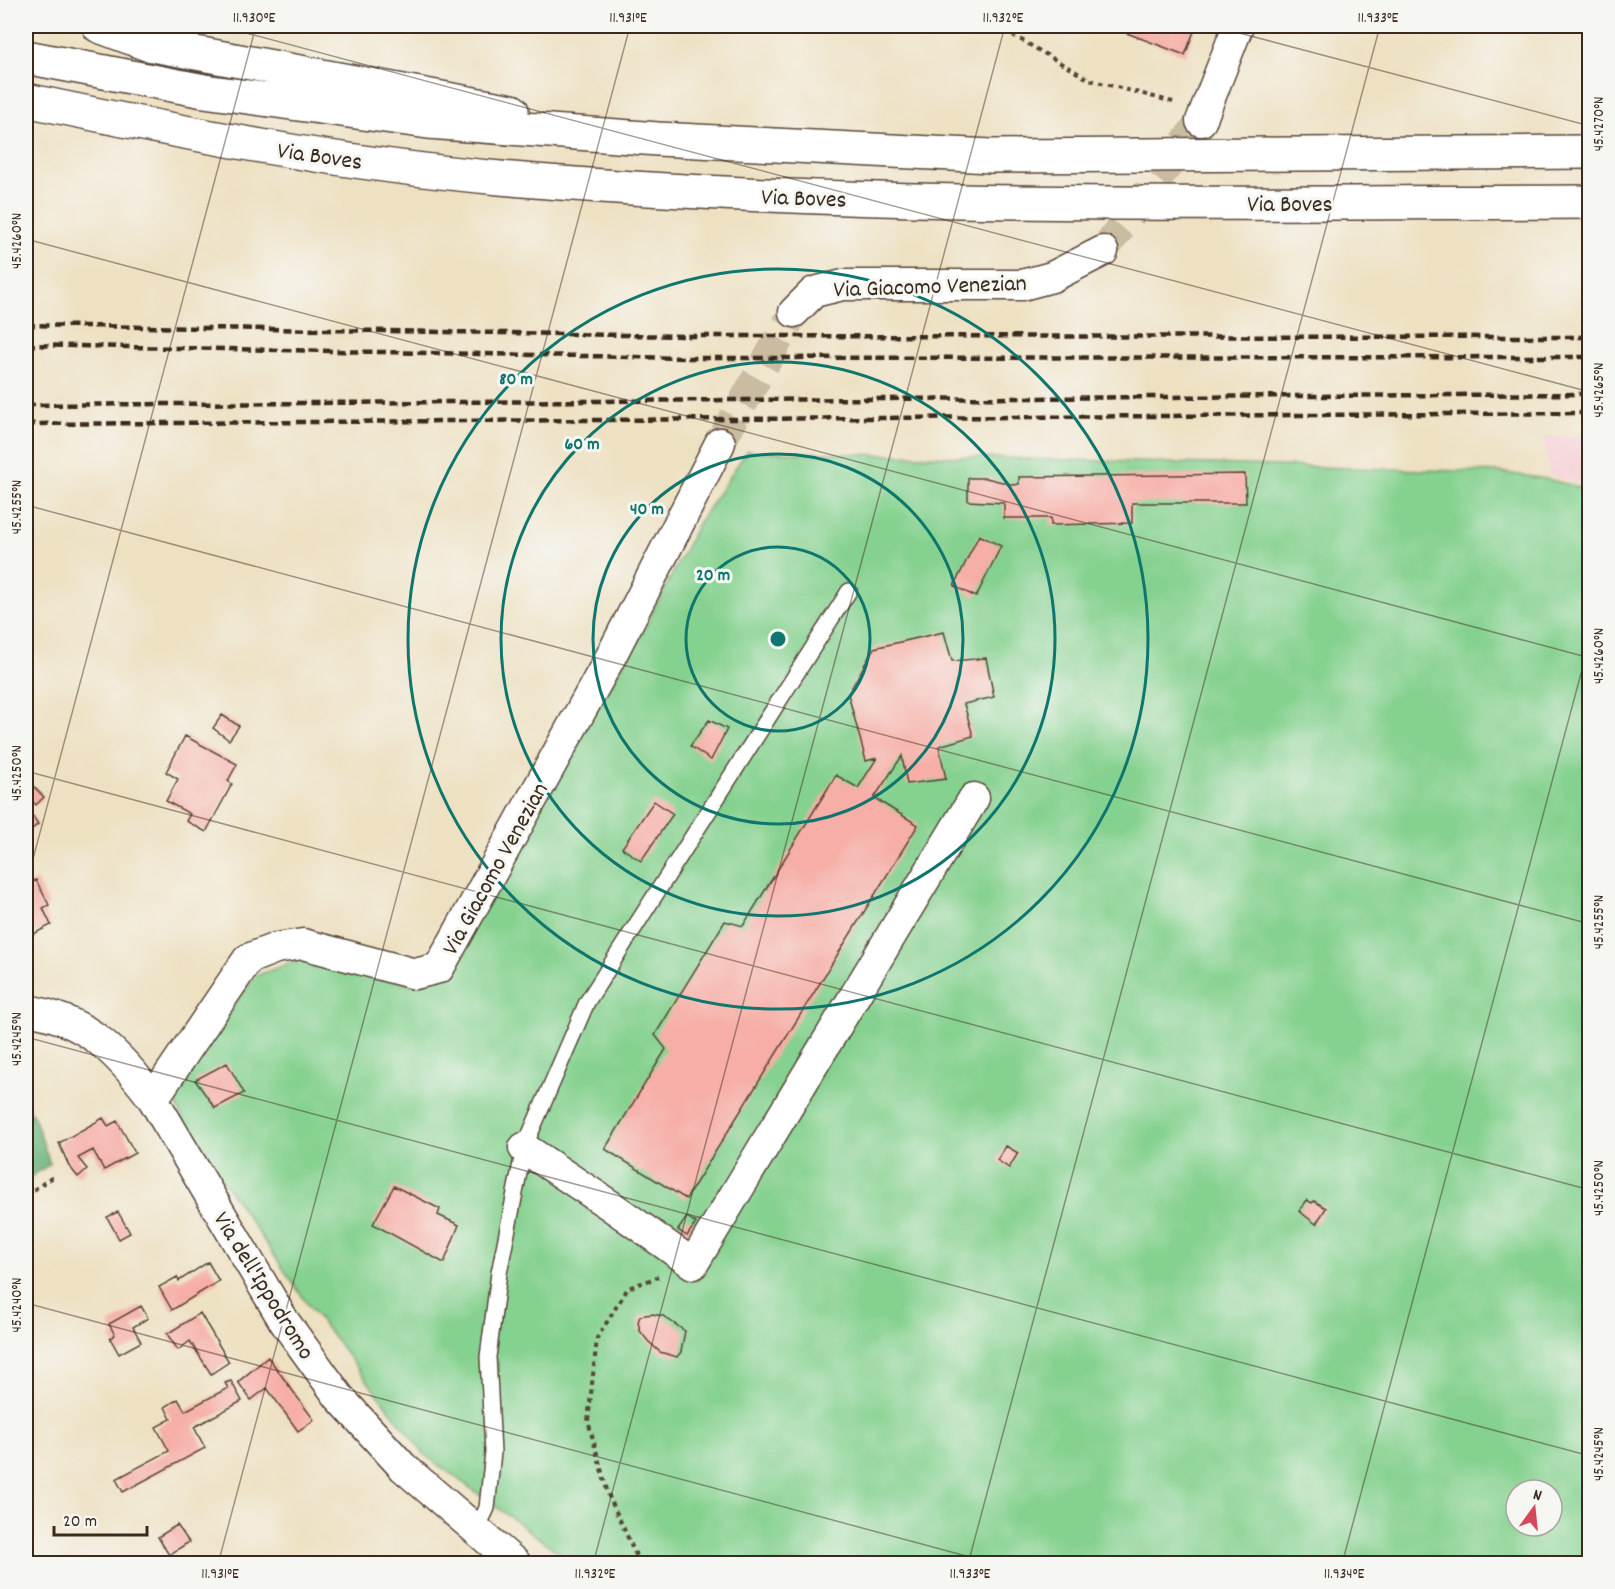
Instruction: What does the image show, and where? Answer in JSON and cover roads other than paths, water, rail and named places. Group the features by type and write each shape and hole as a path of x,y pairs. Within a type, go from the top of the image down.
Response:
{"highway":[{"name":"Via Boves","path":"99,26 147,44 446,98 657,140"},
{"name":"Via Boves","path":"26,57 204,92 416,121 657,140 991,156 1590,152"},
{"name":"Via Boves","path":"26,100 239,143 343,159 498,177 716,194 923,201 1130,204 1590,202"}],"street":[{"path":"1203,116 1238,26"},
{"name":"Via Giacomo Venezian","path":"794,312 814,292 843,285 1022,285 1052,277 1103,251"},
{"name":"Via Giacomo Venezian","path":"153,1099 248,959 276,948 303,944 415,974 439,968 610,658 720,443"},
{"path":"524,1148 693,1264 974,798"},
{"name":"Via dell'Ippodromo","path":"26,1010 51,1014 99,1039 129,1066 153,1099 284,1320 339,1397 403,1467 516,1563"}],"lane":[{"path":"476,1531 487,1508 493,1452 488,1357 499,1273 524,1148 587,1002 849,591"}],"tunnel":[{"path":"1103,251 1201,121"},
{"path":"720,443 794,312"}],"railway":[{"path":"26,325 684,336 1590,337"},
{"path":"26,345 685,358 1590,357"},
{"path":"26,405 1590,394"},
{"path":"26,424 1590,413"}]}
